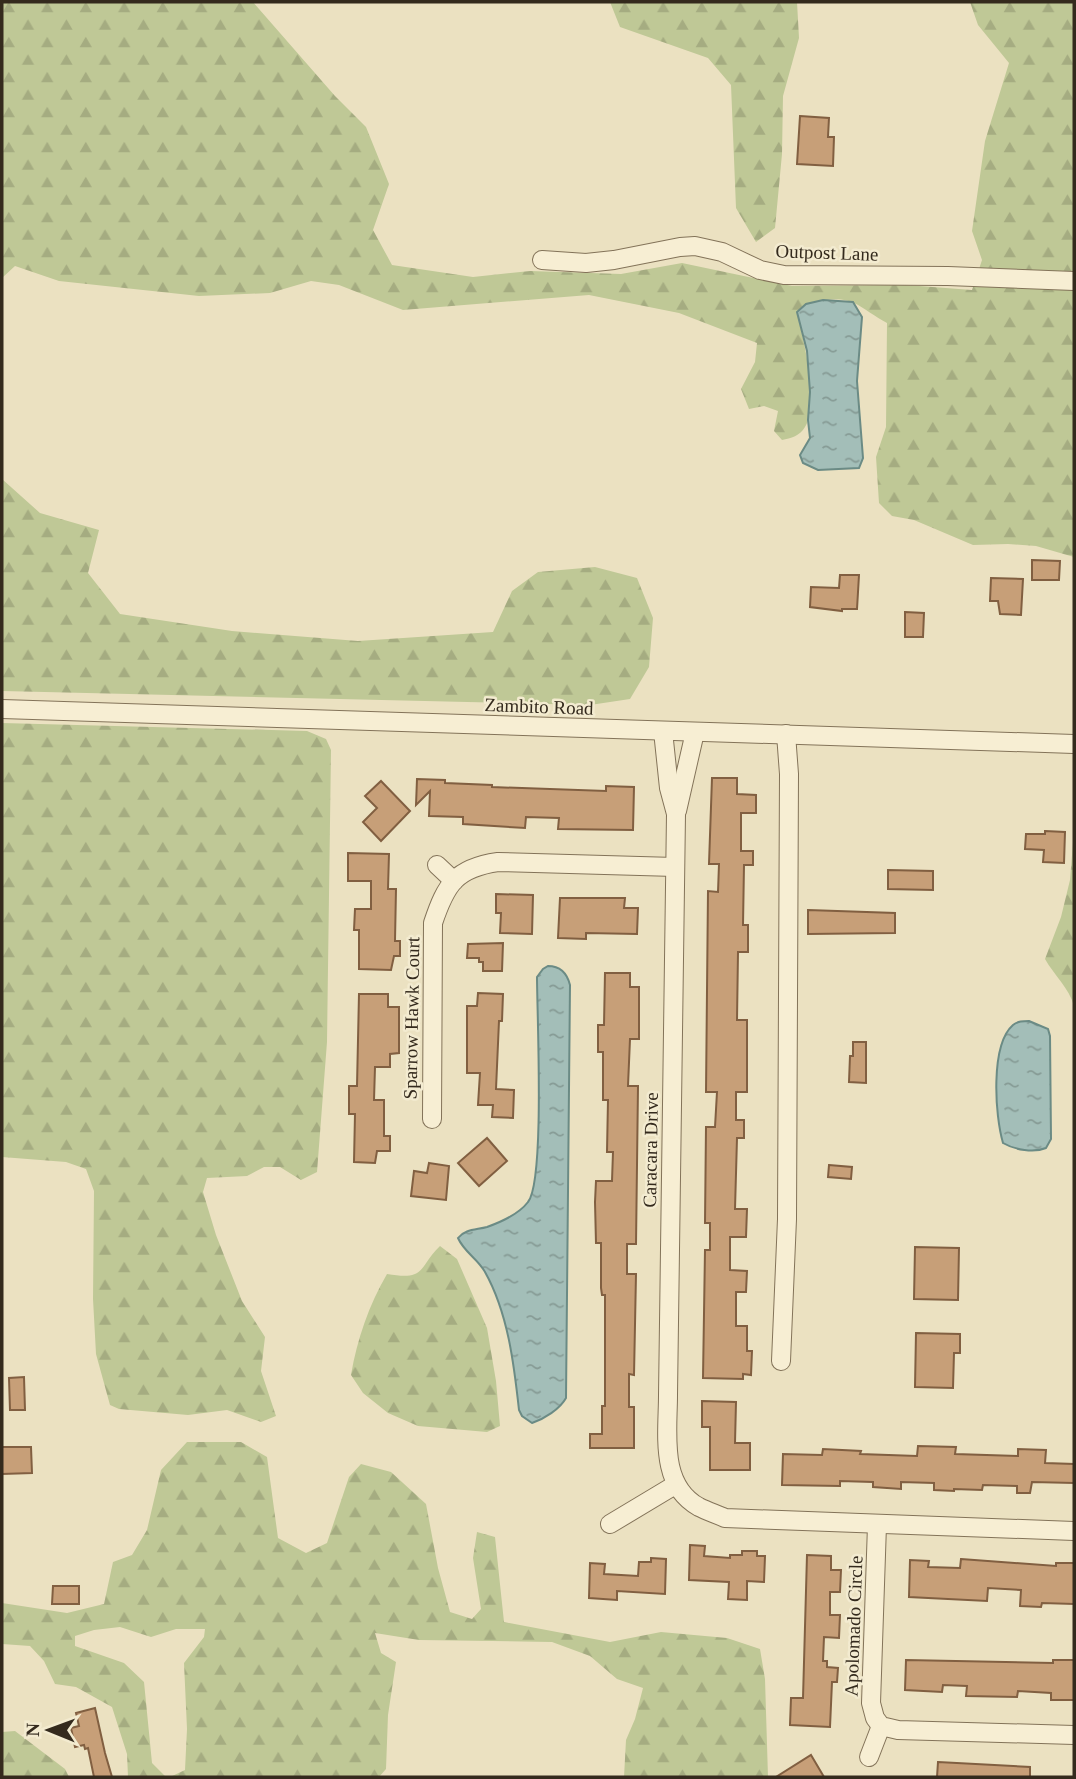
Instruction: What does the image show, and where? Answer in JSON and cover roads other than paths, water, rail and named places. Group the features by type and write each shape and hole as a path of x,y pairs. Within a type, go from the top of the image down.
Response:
{"street":[{"name":"Outpost Lane","path":"542,260 586,263 614,261 695,246 722,252 760,270 784,275 948,276 1074,281"},
{"name":"Zambito Road","path":"2,709 1074,744"},
{"name":"Caracara Drive","path":"663,731 676,814 668,1395 668,1460 676,1485"},
{"name":"Caracara Drive","path":"676,814 695,732"},
{"path":"781,1361 787,1219 789,774 786,734"},
{"name":"Sparrow Hawk Court","path":"432,1119 433,923 442,895 461,873 481,864 498,862 675,867"},
{"path":"437,865 454,881"},
{"path":"610,1524 676,1485 697,1506 725,1518 1074,1531"},
{"name":"Apolomado Circle","path":"877,1525 871,1703 875,1718 881,1726"},
{"path":"869,1757 881,1726 898,1730 1074,1735"}],"water":[{"path":"823,300 853,302 862,317 857,381 863,458 859,468 818,470 803,463 800,455 810,438 810,392 807,351 797,312 806,304"},
{"path":"548,966 562,971 570,985 566,1398 551,1413 532,1423 522,1416 519,1410 509,1339 493,1288 482,1267 458,1238 467,1231 487,1227 515,1214 528,1202 533,1188 538,1131 537,977"},
{"path":"1029,1021 1048,1029 1050,1036 1051,1139 1046,1148 1036,1150 1019,1149 1003,1143 996,1081 1001,1048 1006,1035 1013,1025"}]}
